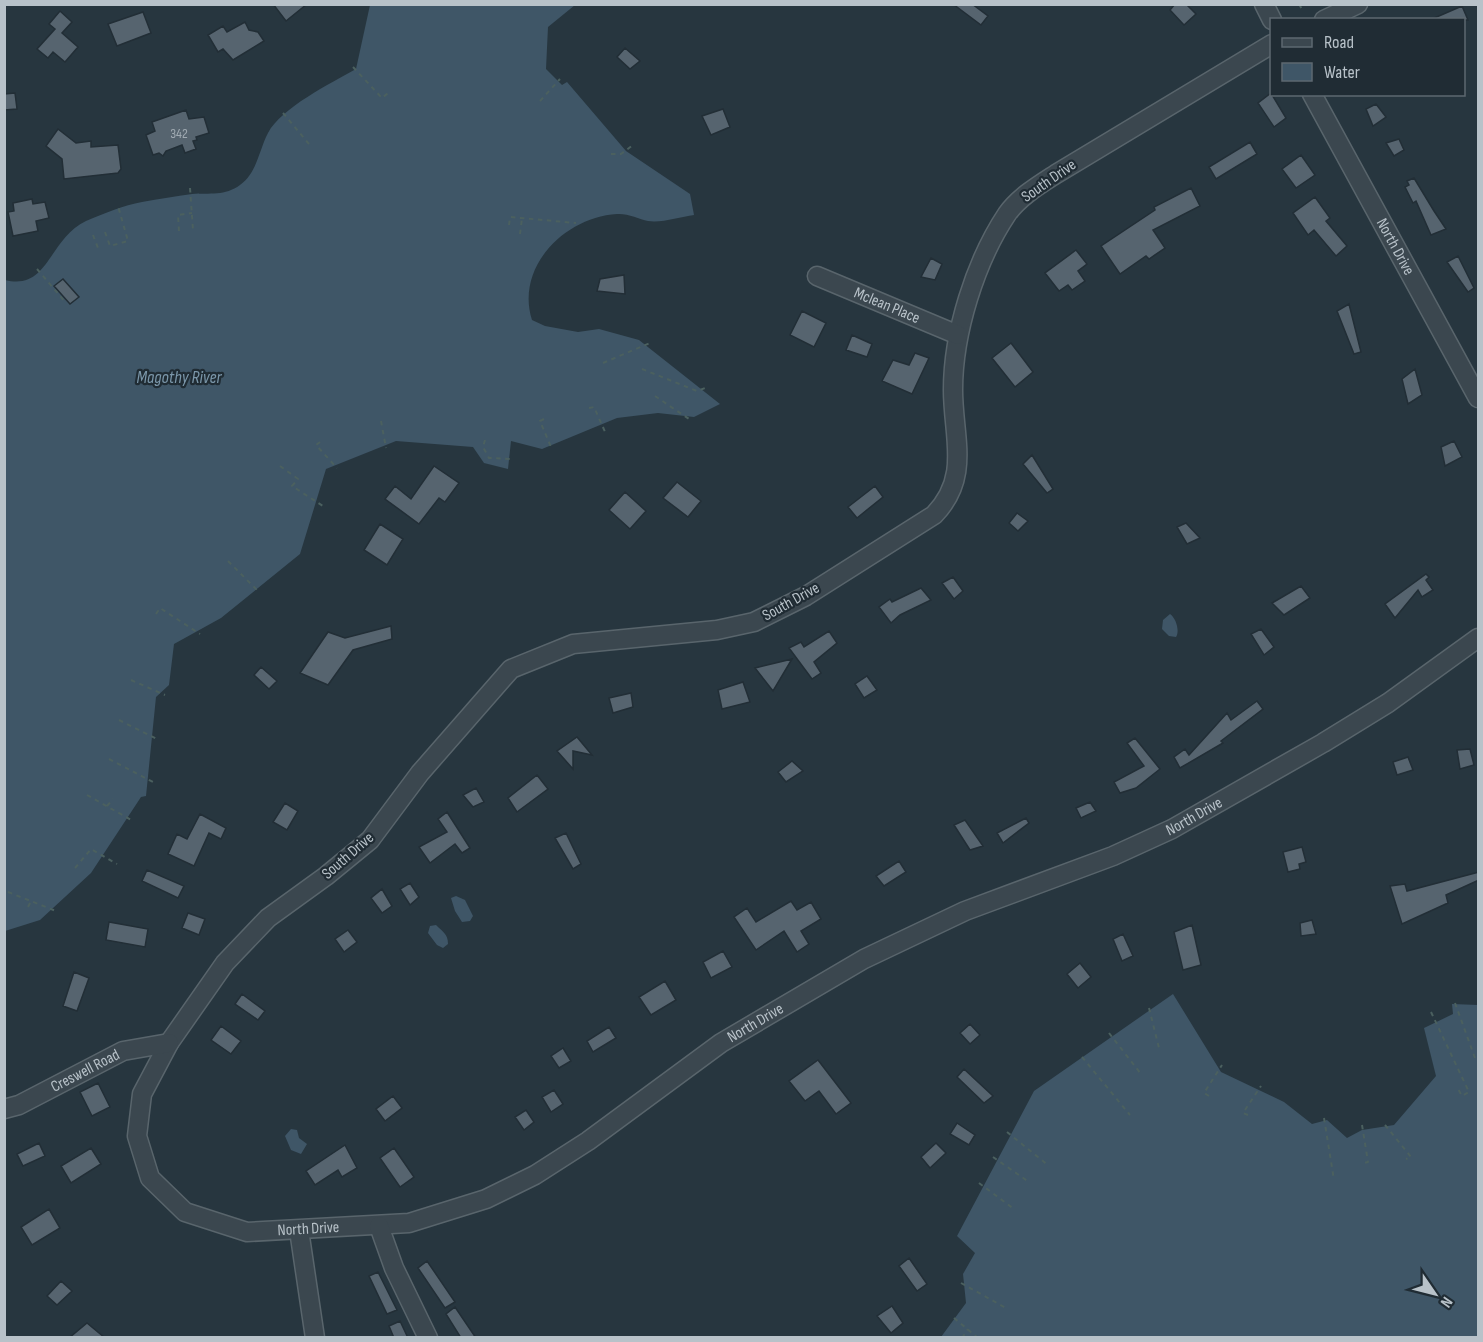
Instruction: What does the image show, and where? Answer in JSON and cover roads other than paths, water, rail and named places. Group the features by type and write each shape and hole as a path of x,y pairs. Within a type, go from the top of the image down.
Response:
{"street":[{"path":"1264,4 1271,18"},
{"path":"1328,18 1358,4"},
{"name":"South Drive","path":"169,1043 225,963 268,918 326,876 370,840 417,776 511,669 573,644 717,630 754,622 806,596 934,515 946,502 954,486 957,465 958,444 953,393 958,335 986,252 1008,213 1056,174 1270,45"},
{"name":"North Drive","path":"1313,96 1479,398"},
{"name":"Mclean Place","path":"817,276 958,335"},
{"name":"North Drive","path":"169,1043 142,1094 138,1136 150,1178 185,1212 247,1232 409,1223 466,1206 535,1175 588,1141 722,1043 864,959 965,911 1113,856 1172,829 1317,747 1388,703 1479,638"},
{"name":"Creswell Road","path":"4,1109 19,1105 123,1051 169,1043"},
{"path":"379,1226 394,1268 428,1338"},
{"path":"299,1230 315,1338"}],"water":[{"name":"Magothy River","path":"370,5 575,5 548,27 546,69 562,85 567,82 626,151 690,194 694,215 665,221 648,221 617,214 598,217 579,224 549,248 538,264 531,282 529,300 532,320 545,326 578,332 599,329 639,340 720,404 694,417 658,413 617,418 542,449 511,441 508,469 484,463 473,447 396,441 326,469 300,554 221,618 174,644 169,685 156,697 146,796 141,797 91,873 40,920 5,931 5,280 20,281 31,278 40,271 63,239 86,221 135,203 192,194 223,192 240,185 254,168 268,133 284,114 307,97 356,69"},
{"path":"1170,614 1177,625 1176,637 1169,636 1162,629 1163,620"},
{"path":"456,896 465,900 473,916 470,921 462,922 455,911 451,898"},
{"path":"436,925 447,938 448,944 443,948 437,945 428,933 430,926"},
{"path":"1173,994 1221,1072 1284,1102 1312,1124 1327,1120 1347,1138 1362,1130 1394,1125 1436,1076 1424,1028 1453,1014 1452,1004 1478,1005 1478,1337 941,1337 966,1303 963,1274 975,1253 957,1236 1034,1091"},
{"path":"291,1129 297,1130 299,1138 307,1144 301,1154 291,1150 285,1136"}]}
